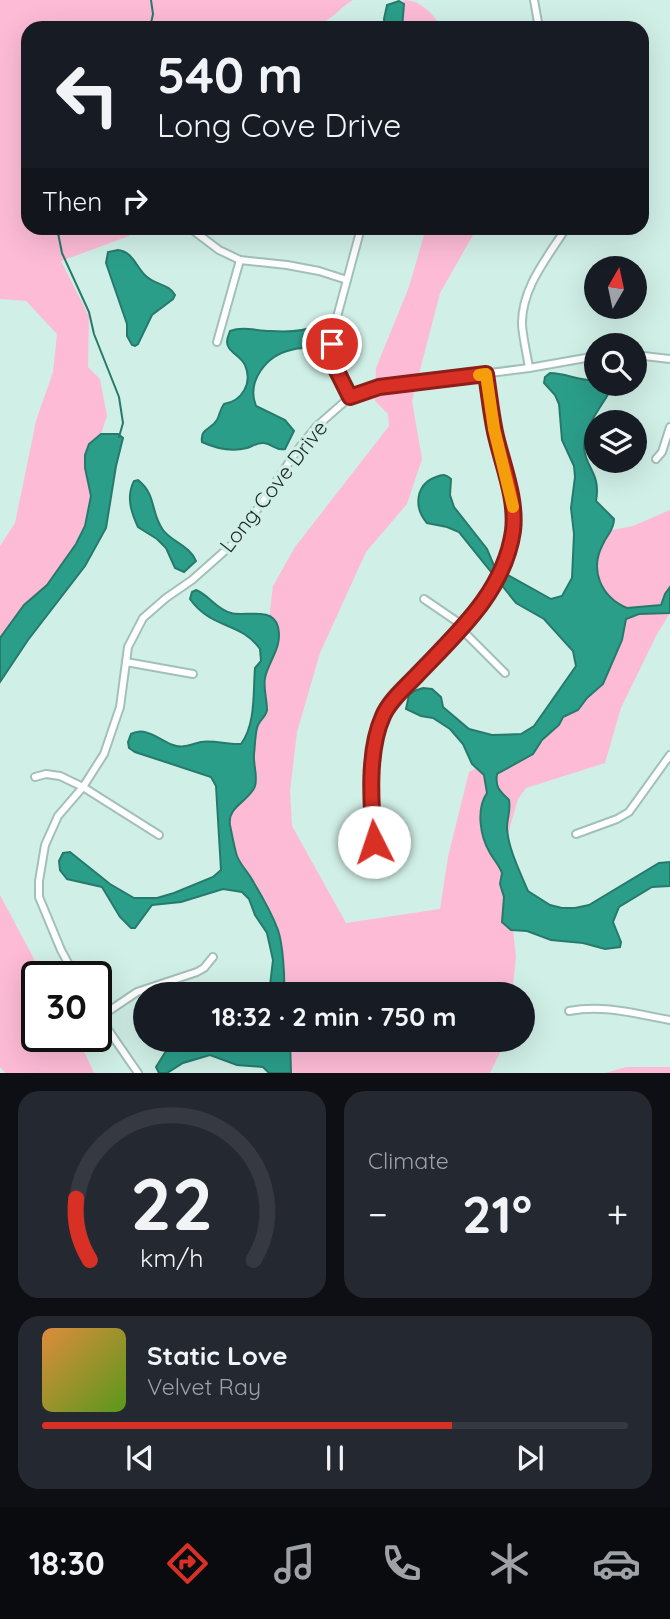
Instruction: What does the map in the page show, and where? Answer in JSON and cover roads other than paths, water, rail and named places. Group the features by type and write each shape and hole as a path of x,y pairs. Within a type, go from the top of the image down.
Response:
{"street":[{"path":"534,0 538,21"},
{"path":"199,235 219,250 240,260 308,269 347,280"},
{"path":"350,397 334,365 332,353 334,328 359,235"},
{"path":"529,368 522,325 525,300 538,272 562,235"},
{"path":"217,342 240,260"},
{"path":"647,356 670,359"},
{"name":"Long Cove Drive","path":"68,961 40,897 39,881 45,845 58,817 83,787 112,736 120,707 128,647 143,618 236,541 296,452 325,418 350,397 379,387 584,358"},
{"path":"374,842 371,804 374,751 384,714 397,696 464,628 502,574 513,530 514,507 494,429 486,374"},
{"path":"656,459 662,452 670,427"},
{"path":"424,599 464,628 505,673"},
{"path":"126,662 193,674"},
{"path":"576,834 629,812 670,755"},
{"path":"664,762 670,768"},
{"path":"35,777 54,774 83,787 159,835"},
{"path":"112,1006 128,996 197,972 213,957"},
{"path":"569,1012 594,1008 611,1009 670,1020"},
{"path":"112,1035 138,1073"}],"waterway":[{"path":"151,0 152,21"},
{"path":"58,235 62,253 89,312 94,334 119,397 123,423 119,437"}]}
